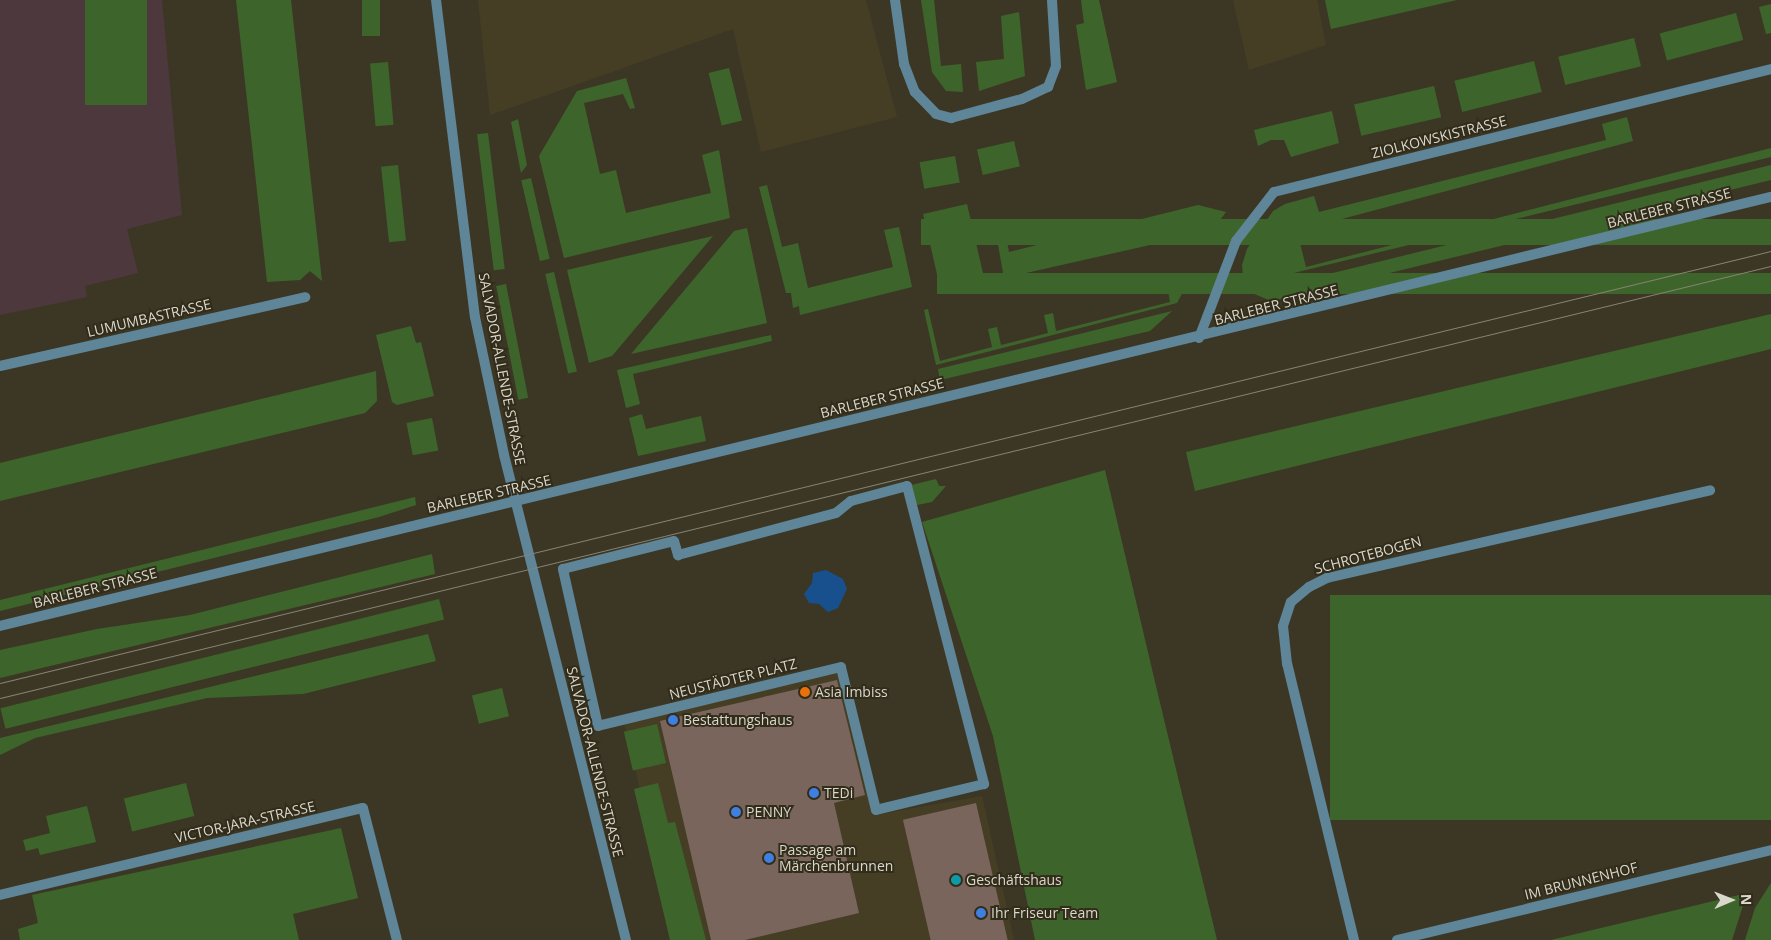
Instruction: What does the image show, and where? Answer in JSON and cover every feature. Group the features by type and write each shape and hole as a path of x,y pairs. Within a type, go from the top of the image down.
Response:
{"street":[{"name":"SALVADOR-ALLENDE-STRASSE","path":"436,0 475,317 517,501 626,940"},
{"path":"895,0 904,64 914,92 936,114 952,118 1022,99 1048,87 1056,66 1052,0"},
{"name":"ZIOLKOWSKISTRASSE","path":"1200,338 1236,241 1274,192 1771,69"},
{"name":"BARLEBER STRASSE","path":"0,626 1200,338 1771,197"},
{"name":"LUMUMBASTRASSE","path":"0,366 305,297"},
{"name":"NEUSTÄDTER PLATZ","path":"907,486 984,784 876,810 841,668 598,726 563,569 674,541 678,555 836,513 851,501 907,486"},
{"name":"SCHROTEBOGEN","path":"1354,940 1287,664 1283,626 1291,602 1308,587 1327,578 1710,490"},
{"name":"VICTOR-JARA-STRASSE","path":"0,895 363,808 397,940"},
{"name":"IM BRUNNENHOF","path":"1397,940 1771,850"}],"shaded area":[{"path":"0,0 162,0 182,215 127,229 138,273 85,286 87,297 0,315"},
{"path":"478,0 866,0 897,117 761,152 733,29 490,115"},
{"path":"1233,0 1317,0 1326,45 1249,70"},
{"path":"838,672 875,815 982,796 1014,940 676,940 624,723"}],"green space":[{"path":"85,0 147,0 147,105 85,105"},
{"path":"236,0 291,0 322,281 310,271 300,280 267,282"},
{"path":"362,0 380,0 380,36 362,36"},
{"path":"921,0 934,0 941,66 961,64 963,92 946,91 932,72"},
{"path":"1081,0 1099,0 1117,82 1086,90 1076,25 1084,23"},
{"path":"1325,0 1457,0 1331,29"},
{"path":"1771,4 1771,33 1766,34 1759,7"},
{"path":"1019,12 1025,76 979,91 976,62 1004,59 1001,16"},
{"path":"1736,13 1743,40 1667,60 1660,33"},
{"path":"1634,38 1641,66 1565,85 1558,57"},
{"path":"1534,61 1542,92 1462,112 1454,81"},
{"path":"388,62 393,125 376,126 370,64"},
{"path":"729,68 742,120 722,125 709,73"},
{"path":"626,78 635,108 630,109 623,94 584,103 600,174 616,170 626,213 711,193 702,155 719,150 730,218 564,258 539,156 577,91"},
{"path":"1434,86 1441,117 1361,136 1354,104"},
{"path":"1332,111 1339,143 1291,157 1284,140 1271,140 1258,146 1254,130"},
{"path":"1627,117 1633,141 1297,231 1306,267 1771,148 1771,157 1244,285 1242,265 1247,249 1273,211 1285,204 1314,196 1319,212 1606,140 1602,124"},
{"path":"518,119 527,165 521,173 511,122"},
{"path":"488,133 505,269 494,270 477,134"},
{"path":"1014,141 1020,166 983,175 977,150"},
{"path":"955,156 960,183 924,189 920,162"},
{"path":"398,165 406,241 389,242 381,167"},
{"path":"1771,165 1771,180 1291,297 1271,301 1252,293"},
{"path":"531,178 550,259 540,261 521,180"},
{"path":"767,185 782,247 798,243 808,288 893,267 884,230 899,227 912,287 800,315 799,306 793,308 791,293 786,293 759,187"},
{"path":"967,204 984,276 940,286 923,214"},
{"path":"1198,205 1226,212 1212,231 1004,278 995,228 1004,227 1009,252"},
{"path":"921,219 1771,219 1771,245 921,245"},
{"path":"747,228 767,323 631,354 734,231"},
{"path":"713,236 612,356 589,363 567,270"},
{"path":"554,272 577,371 568,373 545,274"},
{"path":"937,273 1771,273 1771,294 937,294"},
{"path":"1175,282 1184,290 1177,303 936,365 924,310 928,309 940,361 992,347 988,329 997,327 1001,345 1048,333 1044,315 1053,313 1056,331 1170,302 1167,284"},
{"path":"506,284 528,398 518,400 496,286"},
{"path":"1172,311 1150,331 940,380 938,369"},
{"path":"1771,314 1771,349 1195,491 1186,452"},
{"path":"411,326 416,343 421,342 434,396 397,405 392,402 376,335"},
{"path":"771,335 772,341 633,374 640,404 626,408 617,370"},
{"path":"376,371 377,401 365,413 0,501 0,463"},
{"path":"642,414 646,429 701,416 706,441 638,456 629,418"},
{"path":"432,418 438,450 413,455 406,423"},
{"path":"1105,470 1217,940 1035,940 993,736 922,522"},
{"path":"936,479 939,486 946,486 932,502 912,506 907,486"},
{"path":"415,497 416,505 379,517 0,611 0,600"},
{"path":"432,554 435,574 0,678 0,650 97,629 190,615"},
{"path":"1330,595 1771,595 1771,820 1330,820"},
{"path":"439,599 444,619 6,729 0,708"},
{"path":"428,634 436,661 303,694 207,698 35,738 0,755 0,738"},
{"path":"502,688 509,716 479,724 472,695"},
{"path":"657,724 666,763 633,771 624,732"},
{"path":"186,783 194,816 132,831 124,798"},
{"path":"658,783 668,823 675,822 706,940 670,940 634,789"},
{"path":"87,806 96,842 40,855 38,848 26,851 23,840 50,833 46,816"},
{"path":"341,828 358,898 293,914 299,940 20,940 18,929 38,923 32,895"},
{"path":"1771,883 1771,940 1745,940 1755,908"},
{"path":"1747,893 1732,940 1551,940"}],"water":[{"path":"826,570 843,579 847,589 838,608 828,612 819,604 809,603 804,594 812,583 813,573"}],"building":[{"name":"Passage am Märchenbrunnen","path":"837,680 865,795 834,803 859,913 745,940 711,940 660,721"},
{"name":"Geschäftshaus","path":"976,803 1008,940 931,940 903,820"}],"tram line":[{"path":"0,683 1771,251"},
{"path":"0,698 1771,266"}],"place":[{"name":"Asia Imbiss","path":"805,692"},
{"name":"Bestattungshaus","path":"673,720"},
{"name":"TEDi","path":"814,793"},
{"name":"PENNY","path":"736,812"},
{"name":"Passage am Märchenbrunnen","path":"769,858"},
{"name":"Geschäftshaus","path":"956,880"},
{"name":"Ihr Friseur Team","path":"981,913"}]}
